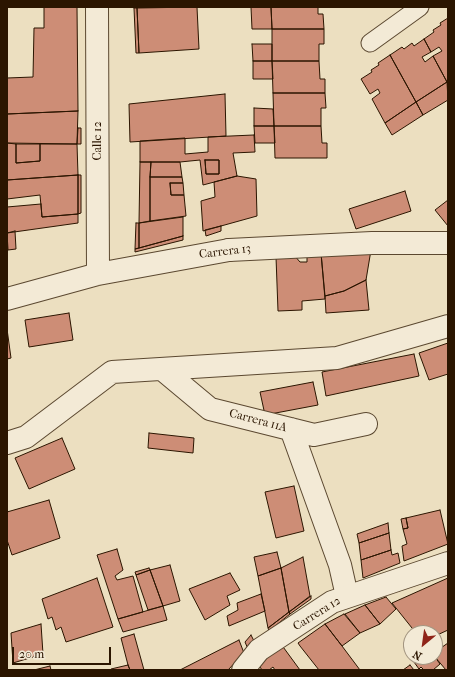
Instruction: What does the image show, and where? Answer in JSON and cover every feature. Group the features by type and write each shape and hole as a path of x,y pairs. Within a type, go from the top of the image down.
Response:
{"street":[{"name":"Calle 12","path":"97,7 98,274"},
{"name":"Carrera 13","path":"7,299 98,274 229,250 372,243 448,243"},
{"path":"7,443 26,437 112,372 337,358 448,326"},
{"name":"Carrera 11A","path":"162,369 210,409 291,429 340,565 347,596"},
{"path":"291,429 314,435 366,424"},
{"name":"Carrera 12","path":"243,670 259,650 332,602 448,563"}],"lane":[{"path":"370,43 420,7"}],"building":[{"path":"44,7 77,7 78,111 7,114 7,78 33,77 34,28 44,28"},
{"path":"197,7 199,49 139,53 137,8"},
{"path":"251,7 271,7 272,29 252,29"},
{"path":"271,7 318,7 318,14 323,14 324,29 272,29"},
{"path":"134,8 137,8 139,53 136,53"},
{"path":"448,18 447,82 433,56 442,51 439,47 431,52 424,39 434,32 433,30 441,25 440,23"},
{"path":"272,29 324,29 324,44 319,44 319,61 272,61"},
{"path":"424,39 431,52 422,57 425,62 433,56 447,82 416,102 390,55 402,47 404,49 412,43 414,46"},
{"path":"252,44 272,44 272,61 253,61"},
{"path":"390,55 416,102 385,123 372,99 380,93 378,89 370,94 361,79 372,72 371,70 379,65 378,63"},
{"path":"253,61 272,61 273,79 253,79"},
{"path":"272,61 319,61 320,79 325,79 325,93 273,93"},
{"path":"447,82 448,100 423,115 416,102"},
{"path":"273,93 325,93 326,108 321,108 321,126 274,126"},
{"path":"225,94 226,136 130,142 129,104"},
{"path":"416,102 423,115 392,135 385,123"},
{"path":"254,108 273,109 274,126 254,126"},
{"path":"78,111 77,144 7,143 7,114"},
{"path":"254,126 274,126 275,143 255,143"},
{"path":"274,126 321,126 322,143 327,143 327,158 275,158"},
{"path":"78,128 81,128 81,144 77,144"},
{"path":"254,135 255,152 233,153 237,176 203,185 200,160 180,162 140,162 140,141 185,138 185,154 208,152 208,137","holes":["205,160 219,160 219,174 206,174"]},
{"path":"7,143 16,144 16,163 40,161 40,144 77,144 78,175 7,180"},
{"path":"16,144 40,144 40,161 16,163"},
{"path":"205,160 219,160 219,174 206,174"},
{"path":"140,162 151,162 150,221 139,223"},
{"path":"151,162 180,162 182,177 150,177"},
{"path":"78,175 81,175 81,213 78,214"},
{"path":"78,175 78,214 42,217 40,195 7,199 7,180"},
{"path":"237,176 256,179 257,216 203,231 201,201 215,197 214,182"},
{"path":"150,177 182,177 183,183 170,183 171,195 184,195 186,216 150,221"},
{"path":"170,183 183,183 184,195 171,195"},
{"path":"405,191 411,211 356,229 349,209"},
{"path":"448,200 448,226 435,210"},
{"path":"41,204 42,217 78,214 78,223 7,233 7,207"},
{"path":"183,217 183,236 139,248 139,223"},
{"path":"136,223 139,223 139,248 135,249"},
{"path":"221,226 221,231 206,236 205,230"},
{"path":"15,231 16,249 8,250 7,233"},
{"path":"183,236 183,240 135,252 135,249"},
{"path":"371,250 366,280 344,291 325,296 321,253"},
{"path":"321,253 325,299 302,301 302,310 278,311 276,257 294,255 300,262 307,262 307,255"},
{"path":"366,280 369,310 326,313 325,296 344,291"},
{"path":"69,313 73,340 29,347 25,320"},
{"path":"7,329 11,358 7,359"},
{"path":"448,343 448,374 429,380 419,353"},
{"path":"414,354 419,376 326,396 322,372"},
{"path":"313,382 318,405 265,415 260,392"},
{"path":"149,433 194,438 193,453 148,448"},
{"path":"62,438 75,469 29,489 15,458"},
{"path":"294,486 304,531 276,538 265,492"},
{"path":"49,500 60,538 12,555 7,540 7,512"},
{"path":"440,510 448,544 404,561 402,546 407,544 403,529 408,528 406,518"},
{"path":"406,518 408,528 403,529 401,519"},
{"path":"388,523 389,533 359,543 357,534"},
{"path":"389,533 391,550 361,560 359,543"},
{"path":"117,549 123,570 115,576 117,580 133,576 143,612 118,619 97,555"},
{"path":"391,550 392,555 398,553 400,563 363,578 361,560"},
{"path":"277,552 281,568 258,576 254,557"},
{"path":"303,557 310,596 289,612 281,568"},
{"path":"170,565 180,601 163,606 150,570"},
{"path":"149,568 150,570 136,575 135,572"},
{"path":"281,568 289,612 268,628 258,576"},
{"path":"150,570 163,606 148,610 136,575"},
{"path":"230,573 240,590 227,596 230,605 205,620 189,589"},
{"path":"97,578 113,627 66,642 61,627 56,630 52,617 48,619 42,599"},
{"path":"448,578 448,630 443,632 443,625 410,625 392,603"},
{"path":"261,594 265,611 229,626 227,616 238,610 237,603"},
{"path":"311,596 311,599 290,614 289,612"},
{"path":"386,597 396,609 380,624 365,605"},
{"path":"365,605 380,624 360,633 345,614"},
{"path":"163,606 167,620 123,632 118,619"},
{"path":"289,612 290,614 269,631 268,628"},
{"path":"344,614 360,633 342,646 325,624"},
{"path":"41,624 43,654 13,663 11,633"},
{"path":"325,624 360,670 319,670 300,646 298,643"},
{"path":"134,634 144,670 130,670 128,665 121,638"},
{"path":"251,635 255,643 248,649 245,642"},
{"path":"239,640 244,653 228,670 180,670"},
{"path":"278,640 300,670 275,670 273,667 269,670 262,670 258,664"},
{"path":"448,643 448,670 446,670 442,665 443,665 443,646"},
{"path":"128,665 130,670 111,669"},
{"path":"410,665 414,670 403,670"},
{"path":"416,665 439,665 433,670 424,670 421,667 419,669"},
{"path":"50,666 51,670 34,670"}]}
